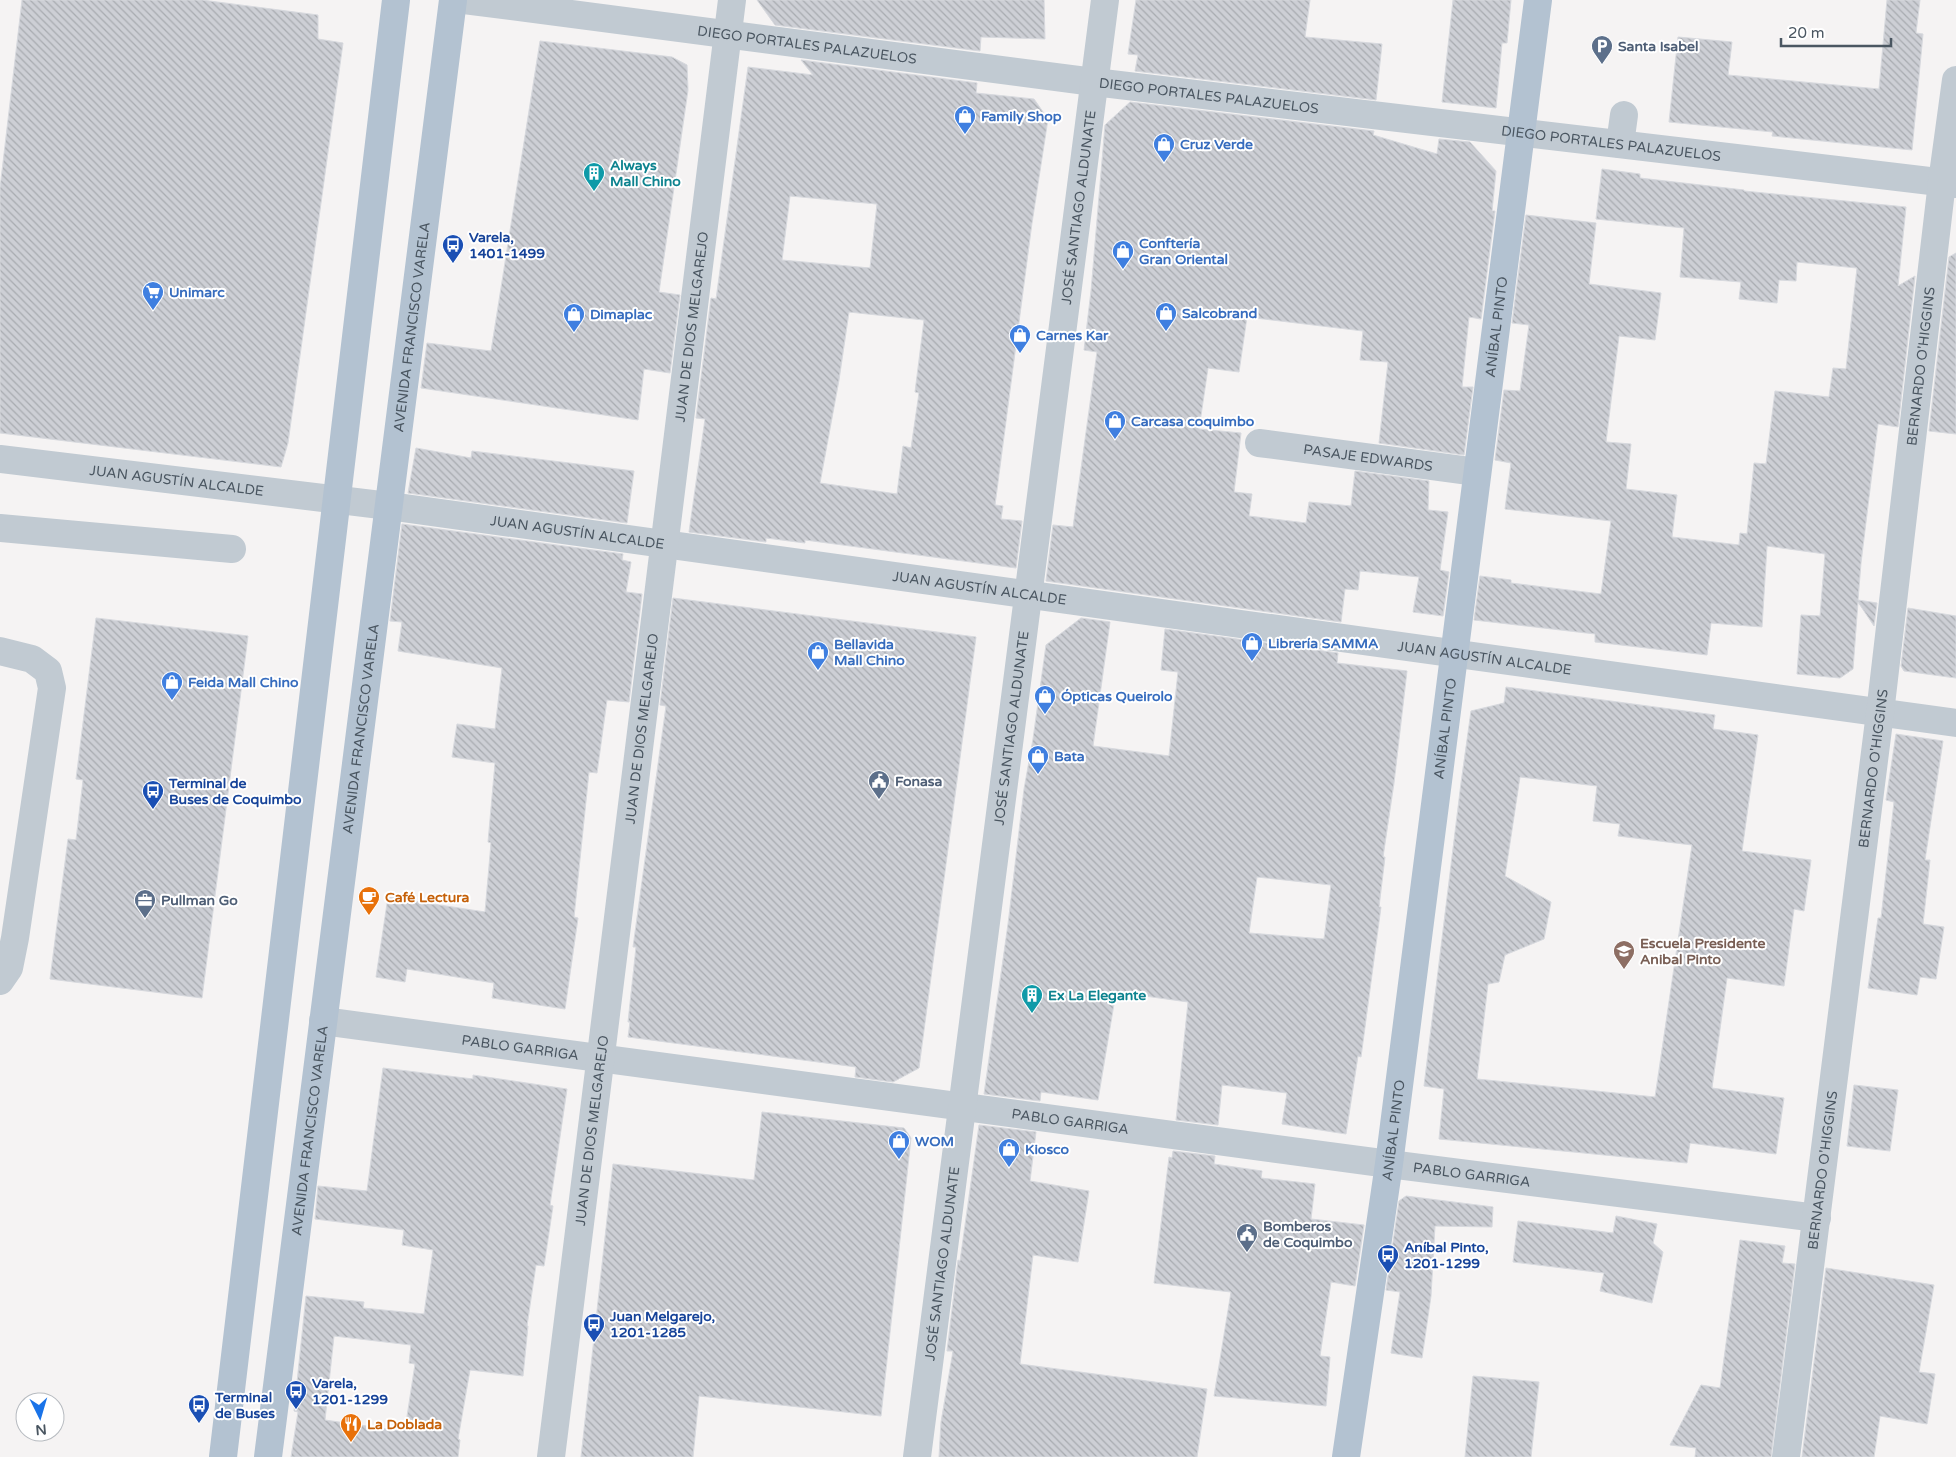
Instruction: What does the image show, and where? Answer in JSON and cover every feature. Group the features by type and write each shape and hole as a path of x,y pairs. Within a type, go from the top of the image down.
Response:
{"main road":[{"path":"223,1457 396,0"},
{"name":"AVENIDA FRANCISCO VARELA","path":"268,1457 453,0"},
{"name":"ANÍBAL PINTO","path":"1346,1457 1389,1164 1538,0"}],"street":[{"name":"DIEGO PORTALES PALAZUELOS","path":"464,0 1094,82 1949,183"},
{"name":"JUAN DE DIOS MELGAREJO","path":"551,1457 732,0"},
{"name":"JOSÉ SANTIAGO ALDUNATE","path":"917,1457 1094,82 1102,7"},
{"name":"BERNARDO O'HIGGINS","path":"1786,1457 1949,183 1956,80"},
{"path":"1620,144 1624,115"},
{"name":"PASAJE EDWARDS","path":"1259,443 1477,472"},
{"name":"JUAN AGUSTÍN ALCALDE","path":"0,459 336,498 1956,723"},
{"path":"0,528 232,549"},
{"path":"0,651 32,659 48,671 52,688 15,938 9,968 0,981"},
{"name":"PABLO GARRIGA","path":"323,1021 1389,1164 1817,1218"}],"building":[{"name":"Unimarc","path":"22,0 202,0 318,15 318,39 343,43 288,443 281,467 0,433 0,188"},
{"path":"757,0 1044,0 1045,39 981,37 980,51 775,25"},
{"path":"1136,0 1310,0 1305,37 1382,44 1376,100 1135,71 1138,55 1128,54"},
{"path":"1453,0 1511,0 1507,43 1502,43 1496,108 1442,102"},
{"path":"1887,0 1920,0 1916,33 1923,34 1912,150 1772,136 1773,132 1669,122 1678,37 1732,42 1728,75 1879,89"},
{"name":"Always Mall Chino","path":"540,41 672,57 687,65 688,90 659,292 680,295 670,373 644,369 638,420 421,388 427,343 491,351"},
{"path":"801,60 977,83 976,93 1034,99 1048,119 1032,223 995,505 1003,506 1001,519 1022,521 1016,568 805,540 805,543 766,538 766,542 689,532 705,419 696,418 711,298 716,299 748,67 813,75","holes":["790,196 877,204 870,268 782,260","849,312 924,320 915,392 919,393 911,448 903,446 897,494 820,483 839,380"]},
{"path":"1130,102 1374,131 1373,135 1437,154 1439,139 1470,142 1496,171 1492,211 1495,211 1481,319 1469,317 1462,387 1473,387 1464,455 1379,443 1388,362 1360,360 1363,331 1247,317 1239,372 1208,368 1199,429 1241,433 1234,492 1252,494 1249,516 1306,523 1309,502 1351,506 1355,471 1429,481 1428,510 1448,512 1440,570 1449,572 1443,616 1413,612 1419,577 1360,571 1358,590 1345,589 1341,622 1046,581 1053,525 1073,527 1097,352 1084,350 1105,125"},
{"path":"1602,169 1640,174 1640,178 1744,191 1906,207 1898,286 1915,276 1898,427 1878,424 1858,600 1877,603 1874,626 1858,602 1853,669 1840,678 1797,674 1801,615 1820,616 1825,554 1767,546 1762,627 1711,623 1707,655 1595,642 1595,634 1474,620 1480,576 1511,580 1511,583 1601,594 1611,521 1505,509 1511,463 1495,460 1504,390 1520,391 1529,325 1512,323 1526,215 1596,223 1589,284 1661,293 1655,340 1619,336 1606,442 1631,444 1626,489 1677,495 1672,537 1739,545 1740,533 1747,534 1754,463 1766,464 1775,391 1829,397 1833,368 1846,369 1857,268 1797,262 1796,281 1779,280 1777,303 1739,299 1741,282 1680,277 1684,228 1596,219"},
{"path":"1956,253 1956,434 1929,431 1949,257"},
{"path":"416,448 471,458 472,451 634,471 627,523 408,493"},
{"path":"402,524 623,554 622,560 631,562 626,592 642,594 629,702 607,700 597,773 589,772 574,917 578,918 565,1009 492,998 494,983 407,969 405,982 376,977 388,897 485,912 491,843 488,842 495,763 452,757 457,724 495,729 502,668 398,651 402,622 390,621"},
{"path":"673,598 976,637 919,1068 893,1082 855,1077 856,1067 628,1037 636,947 633,947 666,706 660,705"},
{"path":"1908,608 1956,616 1956,678 1904,671 1901,666"},
{"name":"Terminal de Buses de Coquimbo","path":"96,618 248,636 202,998 50,979 68,839 76,840 83,780 76,779"},
{"path":"1081,618 1110,622 1093,746 1169,756 1178,672 1161,670 1165,629 1338,653 1337,663 1407,671 1383,857 1385,857 1379,907 1381,907 1361,1057 1358,1056 1346,1134 1282,1124 1287,1093 1222,1085 1218,1125 1176,1120 1188,1002 1116,992 1098,1100 1041,1092 1040,1101 984,1094 1008,924 1024,789 1046,645","holes":["1257,877 1331,885 1324,939 1249,933"]},
{"path":"1506,687 1715,715 1713,729 1758,735 1742,851 1811,860 1804,911 1794,909 1784,986 1727,978 1712,1088 1784,1098 1776,1154 1690,1143 1687,1163 1439,1139 1444,1089 1424,1086 1471,711 1504,703","holes":["1520,777 1597,786 1593,821 1620,824 1618,836 1692,845 1655,1097 1477,1079 1488,984 1499,982 1505,955 1544,939 1551,902 1505,876"]},
{"path":"1896,734 1943,741 1925,860 1930,860 1923,924 1944,927 1936,979 1920,977 1917,995 1868,988 1878,918 1881,918 1894,802 1886,800"},
{"path":"383,1068 473,1079 473,1075 567,1089 550,1205 553,1206 544,1266 536,1265 527,1326 523,1376 470,1370 458,1439 460,1440 458,1457 291,1457 298,1412 294,1411 306,1296 364,1302 363,1308 424,1314 433,1250 402,1245 404,1230 315,1219 318,1186 367,1191","holes":["334,1336 411,1345 409,1363 415,1364 406,1423 404,1422 402,1431 325,1420"]},
{"path":"1854,1085 1898,1090 1890,1151 1847,1146"},
{"path":"762,1112 904,1128 911,1138 881,1416 699,1396 693,1457 581,1457 613,1164 754,1180"},
{"path":"979,1125 1036,1132 1030,1181 1089,1191 1078,1262 1033,1255 1020,1364 1207,1389 1197,1457 939,1457 941,1422 953,1351 947,1351 958,1260 960,1261"},
{"name":"Bomberos de Coquimbo","path":"1173,1151 1215,1156 1214,1164 1262,1171 1261,1178 1315,1184 1311,1219 1364,1225 1355,1286 1331,1282 1320,1356 1330,1357 1326,1406 1214,1396 1231,1292 1154,1283 1169,1157 1172,1158"},
{"path":"1406,1196 1493,1207 1492,1227 1435,1226 1431,1296 1422,1358 1391,1353 1400,1292 1386,1290 1399,1201"},
{"path":"1616,1216 1657,1224 1653,1243 1663,1252 1652,1303 1600,1291 1604,1273 1513,1262 1518,1221 1613,1233"},
{"path":"1740,1240 1785,1246 1782,1263 1795,1264 1771,1457 1695,1457 1696,1448 1670,1445 1701,1385 1720,1388"},
{"path":"1826,1268 1934,1285 1919,1372 1935,1374 1927,1424 1880,1416 1874,1457 1802,1457"},
{"path":"1473,1376 1539,1382 1531,1457 1465,1457"}],"place":[{"name":"Santa Isabel","path":"1602,65"},
{"name":"Family Shop","path":"965,135"},
{"name":"Cruz Verde","path":"1164,163"},
{"name":"Always Mall Chino","path":"594,192"},
{"name":"Varela, 1401-1499","path":"453,264"},
{"name":"Conftería Gran Oriental","path":"1123,270"},
{"name":"Unimarc","path":"153,311"},
{"name":"Salcobrand","path":"1166,332"},
{"name":"Dimaplac","path":"574,333"},
{"name":"Carnes Kar","path":"1020,354"},
{"name":"Carcasa coquimbo","path":"1115,440"},
{"name":"Librería SAMMA","path":"1252,662"},
{"name":"Bellavida Mall Chino","path":"818,671"},
{"name":"Feida Mall Chino","path":"172,701"},
{"name":"Ópticas Queirolo","path":"1045,715"},
{"name":"Bata","path":"1038,775"},
{"name":"Fonasa","path":"879,800"},
{"name":"Terminal de Buses de Coquimbo","path":"153,810"},
{"name":"Café Lectura","path":"369,916"},
{"name":"Pullman Go","path":"145,919"},
{"name":"Escuela Presidente Anibal Pinto","path":"1624,970"},
{"name":"Ex La Elegante","path":"1032,1014"},
{"name":"WOM","path":"899,1160"},
{"name":"Kiosco","path":"1009,1168"},
{"name":"Bomberos de Coquimbo","path":"1247,1253"},
{"name":"Aníbal Pinto, 1201-1299","path":"1388,1274"},
{"name":"Juan Melgarejo, 1201-1285","path":"594,1343"},
{"name":"Varela, 1201-1299","path":"296,1410"},
{"name":"Terminal de Buses","path":"199,1424"},
{"name":"La Doblada","path":"351,1443"}]}
